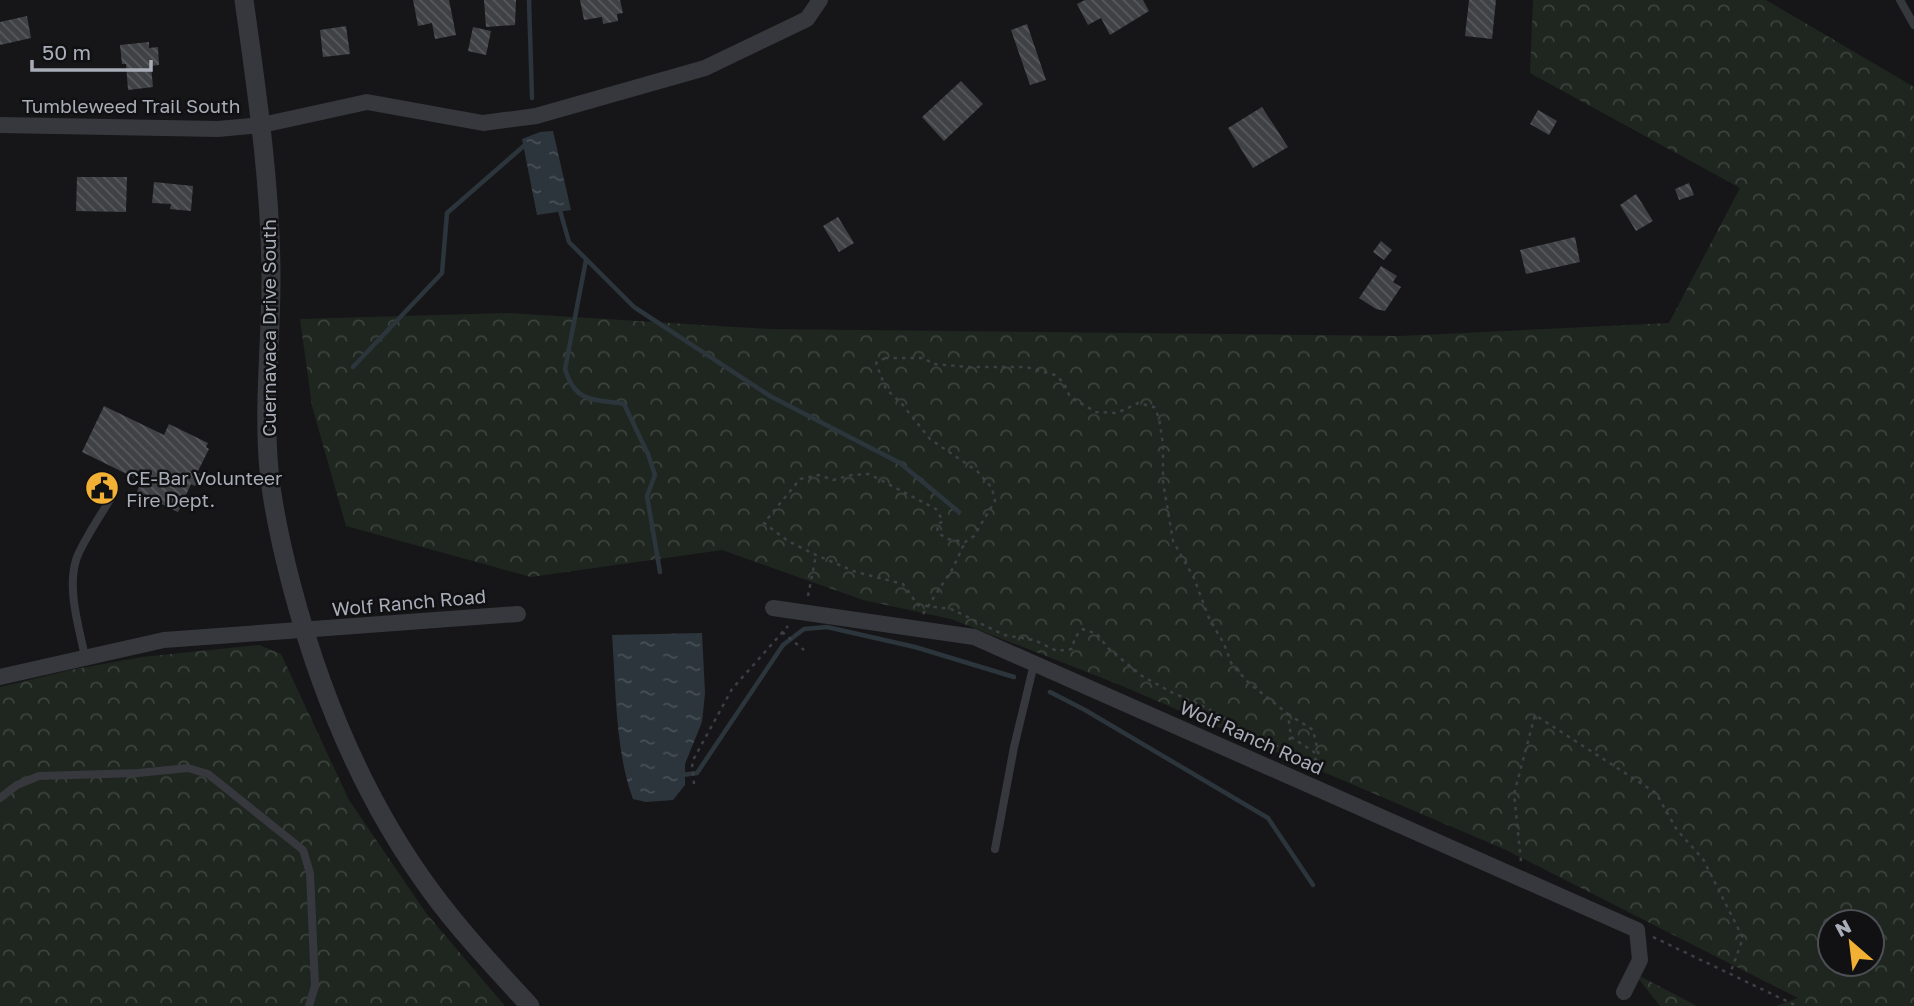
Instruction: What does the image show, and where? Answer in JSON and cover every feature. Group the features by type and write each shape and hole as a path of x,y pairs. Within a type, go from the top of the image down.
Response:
{"street":[{"name":"Cuernavaca Drive South","path":"244,0 262,125 271,269 266,405 269,471 281,543 304,631 349,750 392,833 430,890 467,937 530,1006"},
{"name":"Tumbleweed Trail South","path":"0,125 218,129 262,125 366,102 483,123 536,117 705,68 807,19 820,0"},
{"name":"Wolf Ranch Road","path":"774,608 974,637 1637,930"},
{"name":"Wolf Ranch Road","path":"0,677 164,640 518,614"},
{"path":"1624,992 1640,960 1637,930"}],"lane":[{"path":"1900,0 1914,25"},
{"path":"85,657 76,615 76,559 111,498"},
{"path":"995,849 1014,747 1034,664"},
{"path":"0,798 17,785 39,776 138,773 188,768 208,774 303,850 310,873 315,986 309,1006"}],"path":[{"path":"1288,714 1290,737 1286,745 1271,747 1206,708 1142,676 1108,648 1097,635 1083,629 1075,637 1072,649 1057,650 1034,640 1004,635 951,609 918,605 903,584 856,572 816,555 788,541 764,523 800,479 818,475 833,480 869,474 936,509 943,521 937,526 938,533 948,539 965,541 974,536 995,501 992,488 977,471 930,439 902,404 886,389 876,363 886,358 924,358 933,364 968,367 1026,367 1055,375 1063,383 1070,397 1096,412 1117,413 1139,403 1154,408 1159,418 1163,445 1163,482 1173,541 1194,578 1209,618 1232,665 1249,683 1313,730 1319,755"},
{"path":"913,628 953,568 965,541"},
{"path":"694,784 691,762 732,689 782,632 806,612 816,555"},
{"path":"782,632 804,650"},
{"path":"1523,880 1514,794 1535,715 1657,793 1677,830 1703,859 1744,938 1730,974"},
{"path":"1290,737 1319,755"},
{"path":"1296,779 1319,755"},
{"path":"1637,930 1797,1006"}],"green space":[{"path":"1533,0 1766,0 1914,87 1914,1006 1776,1006 1798,998 1506,850 1115,683 951,619 863,600 722,550 531,577 346,526 312,406 300,319 506,313 770,329 1400,336 1669,323 1740,188 1530,73"},
{"path":"259,645 281,654 349,800 426,913 505,1006 0,1006 0,687 70,670 142,657"},
{"path":"1634,973 1697,1006 1660,1006"}],"water":[{"path":"553,131 571,210 537,215 522,139 540,132"},
{"path":"702,633 705,693 702,722 685,764 685,785 673,800 646,802 633,799 620,740 612,635"}],"building":[{"path":"413,0 449,0 456,35 435,39 432,23 418,26"},
{"path":"484,0 516,0 515,25 486,27"},
{"path":"580,0 620,0 623,13 617,14 618,21 603,24 602,17 584,20"},
{"path":"1085,0 1143,0 1149,11 1110,35 1101,18 1088,25 1077,4"},
{"path":"1469,0 1496,0 1492,39 1465,36"},
{"path":"27,16 31,38 0,45 0,22"},
{"path":"1027,24 1046,80 1030,85 1011,30"},
{"path":"346,26 350,54 323,57 320,30"},
{"path":"473,27 491,31 486,55 468,51"},
{"path":"149,42 149,48 158,47 159,65 151,66 153,87 128,90 126,64 122,64 120,45"},
{"path":"961,81 983,104 944,141 922,117"},
{"path":"1262,107 1288,147 1253,168 1228,128"},
{"path":"1538,110 1557,121 1549,135 1530,124"},
{"path":"77,177 127,177 126,212 76,211"},
{"path":"154,182 193,186 191,211 170,209 171,204 152,203"},
{"path":"1689,183 1694,195 1679,200 1675,189"},
{"path":"1636,194 1653,221 1636,231 1620,205"},
{"path":"838,217 854,243 839,252 823,226"},
{"path":"1575,237 1580,262 1526,274 1520,250"},
{"path":"1381,241 1392,250 1384,260 1373,252"},
{"path":"1381,266 1397,276 1393,282 1401,287 1385,311 1376,309 1359,298"},
{"path":"104,406 164,435 169,424 208,443 206,447 209,449 197,473 201,474 195,486 191,484 178,512 137,492 141,481 82,452"}],"waterway":[{"path":"529,0 532,98"},
{"path":"353,367 442,273 447,213 526,144"},
{"path":"559,207 569,242 634,307 770,396 900,463 959,512"},
{"path":"586,260 565,369 569,380 580,394 594,400 624,404 648,454 655,475 647,496 660,572"},
{"path":"682,775 697,773 783,645 804,629 827,627 915,647 1014,677"},
{"path":"1050,692 1268,818 1313,885"}],"place":[{"name":"CE-Bar Volunteer Fire Dept.","path":"102,488"}]}
